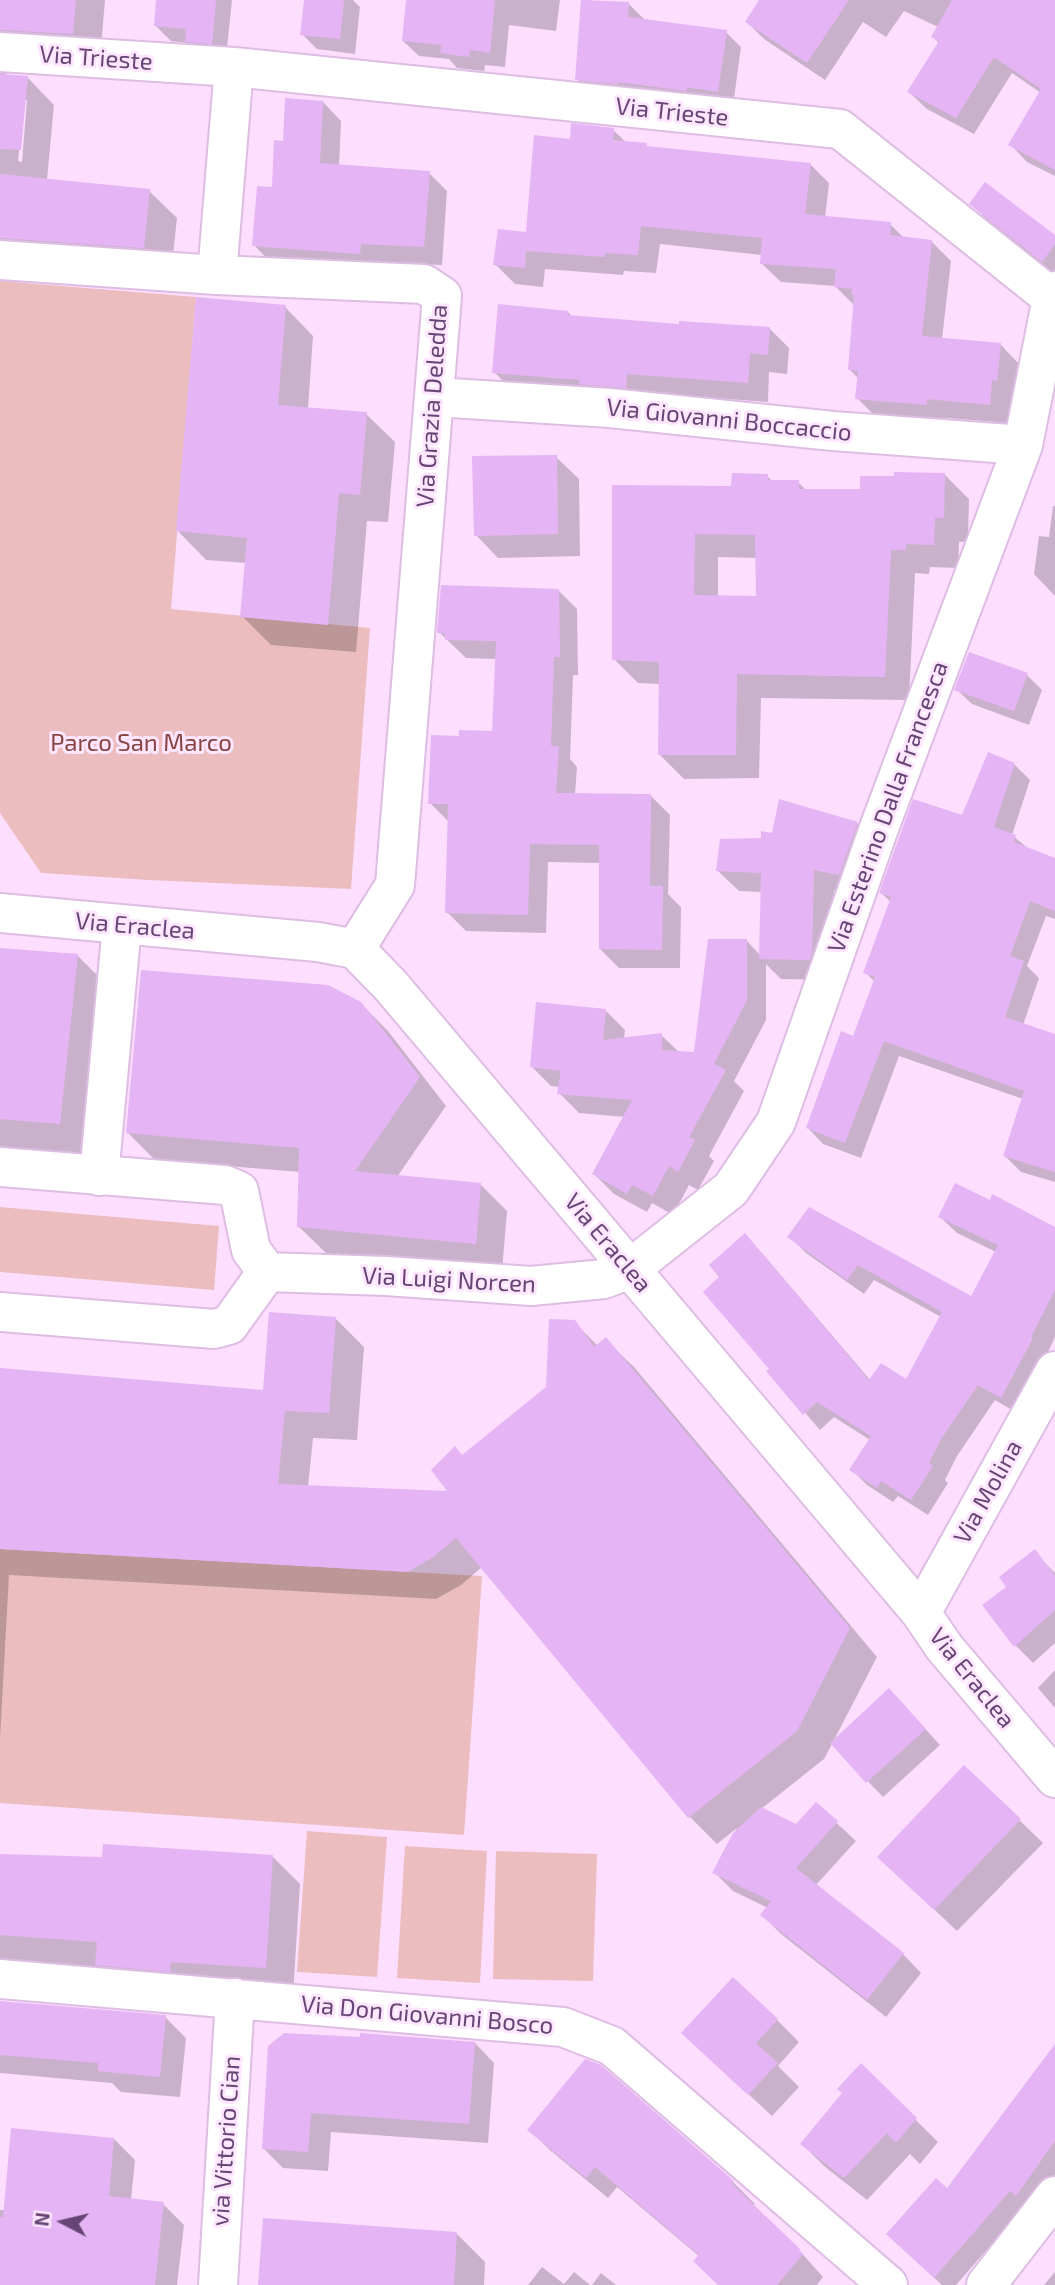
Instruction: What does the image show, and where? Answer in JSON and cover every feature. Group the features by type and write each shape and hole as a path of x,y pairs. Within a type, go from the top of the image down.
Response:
{"street":[{"name":"Via Trieste","path":"0,52 234,68 840,129 1054,295"},
{"path":"216,275 234,68"},
{"name":"Via Grazia Deledda","path":"0,261 216,275 425,284 442,296 395,884 355,949"},
{"name":"Via Esterino Dalla Francesca","path":"630,1269 731,1189 776,1122 879,828 1023,445 1054,295"},
{"name":"Via Giovanni Boccaccio","path":"435,397 610,408 833,432 1023,445"},
{"name":"Via Eraclea","path":"0,884 47,917"},
{"name":"Via Eraclea","path":"0,913 318,942 355,949 391,986 921,1613 944,1647 1055,1778"},
{"path":"99,1176 122,925"},
{"path":"0,1167 225,1185 239,1191 251,1250 267,1272 229,1325 214,1329 0,1312"},
{"name":"Via Luigi Norcen","path":"267,1272 386,1276 531,1286 604,1279 630,1269"},
{"name":"Via Molina","path":"921,1613 1055,1371"},
{"name":"Via Don Giovanni Bosco","path":"0,1979 563,2027 612,2046 888,2285"},
{"name":"via Vittorio Cian","path":"218,2285 235,1998"},
{"path":"986,2285 1055,2196"}],"green space":[{"name":"Parco San Marco","path":"0,281 196,297 171,609 370,628 351,889 41,873 0,813"},
{"path":"0,1207 219,1226 214,1290 0,1272"},
{"path":"0,1549 482,1576 464,1835 0,1803"},
{"path":"307,1831 387,1837 377,1977 297,1972"},
{"path":"405,1846 487,1851 480,1983 397,1978"},
{"path":"496,1851 597,1854 593,1981 493,1979"}],"building":[{"path":"0,0 76,0 73,34 0,30"},
{"path":"156,0 216,0 212,44 185,42 186,29 154,26"},
{"path":"304,0 344,0 340,39 300,35"},
{"path":"406,0 495,0 490,53 470,50 469,57 440,53 442,45 402,41"},
{"path":"581,0 629,2 628,17 727,30 718,92 687,87 686,91 618,82 575,80"},
{"path":"759,0 849,0 807,63 745,22"},
{"path":"952,0 1055,0 1055,170 1008,145 1041,89 994,57 956,118 907,92 939,41 931,37"},
{"path":"0,74 28,76 21,150 0,149"},
{"path":"285,98 323,101 320,163 430,171 424,247 361,244 360,254 252,246 257,186 272,187 274,140 283,141"},
{"path":"571,123 614,128 613,140 647,143 646,146 811,163 805,214 891,222 890,235 932,240 922,336 1001,343 997,381 992,380 990,405 927,399 927,405 855,399 858,371 848,370 854,295 851,294 852,289 834,287 836,269 760,264 762,238 641,226 638,255 605,253 605,257 526,251 525,268 493,265 498,229 526,232 534,135 570,139"},
{"path":"0,174 150,189 144,248 0,238"},
{"path":"985,182 1055,235 1055,244 1042,262 969,204"},
{"path":"196,297 286,305 278,405 367,412 360,495 339,493 328,625 240,617 247,538 176,531"},
{"path":"498,304 568,311 568,315 679,324 679,321 770,327 768,355 750,353 748,383 627,374 626,388 579,384 580,380 492,373"},
{"path":"557,455 558,534 474,536 472,456"},
{"path":"894,472 945,473 944,518 935,518 934,545 906,544 906,550 891,550 885,677 737,674 736,755 658,755 659,662 612,660 612,485 731,486 732,473 768,474 768,480 799,480 799,489 860,489 860,476 894,476","holes":["695,534 755,535 756,596 694,595"]},
{"path":"441,585 559,589 560,657 554,657 551,746 559,746 556,793 651,794 650,886 663,886 662,950 599,949 599,845 530,844 528,915 445,913 448,804 428,804 431,735 459,736 459,730 492,731 496,641 445,640 445,633 437,633"},
{"path":"969,652 1028,673 1014,711 954,690"},
{"path":"988,752 1015,763 994,827 1016,835 1014,842 1055,858 1055,911 1030,901 1010,956 1024,961 1005,1017 1055,1034 1055,1172 1003,1156 1024,1091 884,1041 845,1143 806,1128 841,1031 853,1036 875,977 863,973 891,897 879,893 913,799 962,815"},
{"path":"779,799 858,822 839,875 814,870 812,953 809,960 759,959 761,873 716,871 720,839 761,838 761,831 772,833"},
{"path":"708,939 747,939 747,1000 714,1064 726,1070 689,1137 695,1140 678,1172 669,1166 653,1196 632,1185 627,1194 592,1174 632,1100 557,1094 561,1071 530,1067 536,1002 606,1009 603,1040 662,1033 662,1050 694,1052"},
{"path":"0,948 78,954 60,1124 0,1119"},
{"path":"141,970 328,985 361,1002 420,1077 355,1171 481,1183 476,1244 297,1227 299,1148 126,1133"},
{"path":"955,1183 990,1200 992,1194 1055,1227 1055,1290 1001,1398 978,1385 941,1439 929,1463 933,1466 911,1500 881,1481 877,1488 849,1470 871,1436 817,1402 803,1415 766,1371 769,1369 703,1292 719,1277 709,1265 745,1233 869,1380 881,1363 906,1379 942,1312 858,1265 847,1280 787,1237 809,1207 971,1296 998,1245 938,1217"},
{"path":"269,1312 336,1317 329,1413 285,1411 278,1484 447,1491 431,1470 455,1446 462,1455 546,1387 549,1319 575,1320 594,1347 606,1337 850,1628 797,1731 688,1818 456,1538 433,1557 408,1572 0,1549 0,1368 263,1390"},
{"path":"1035,1549 1055,1576 1055,1610 1014,1647 982,1605 1006,1587 999,1577"},
{"path":"889,1688 926,1729 866,1783 830,1743"},
{"path":"964,1765 1021,1819 934,1910 877,1857"},
{"path":"816,1802 838,1821 796,1868 904,1953 867,2000 760,1915 771,1901 712,1873 733,1833 761,1807 796,1824"},
{"path":"103,1844 273,1855 266,1968 171,1962 170,1972 95,1965 97,1942 0,1935 0,1854 102,1857"},
{"path":"733,1977 778,2019 756,2043 778,2063 748,2095 681,2033"},
{"path":"0,2001 166,2015 160,2077 98,2071 98,2063 0,2055"},
{"path":"284,2033 360,2037 360,2033 475,2042 469,2124 311,2113 308,2152 262,2149 268,2046"},
{"path":"1055,2044 1055,2141 1016,2196 1010,2191 934,2278 886,2234 936,2178 947,2188"},
{"path":"585,2059 601,2065 734,2181 732,2184 800,2249 803,2254 777,2285 718,2285 693,2261 699,2255 595,2167 586,2178 527,2130"},
{"path":"861,2063 917,2118 896,2143 887,2133 844,2178 800,2144 842,2093 837,2089"},
{"path":"11,2128 114,2138 109,2196 164,2202 155,2285 0,2285 0,2217 3,2217"},
{"path":"263,2218 457,2232 454,2285 258,2285"}]}
